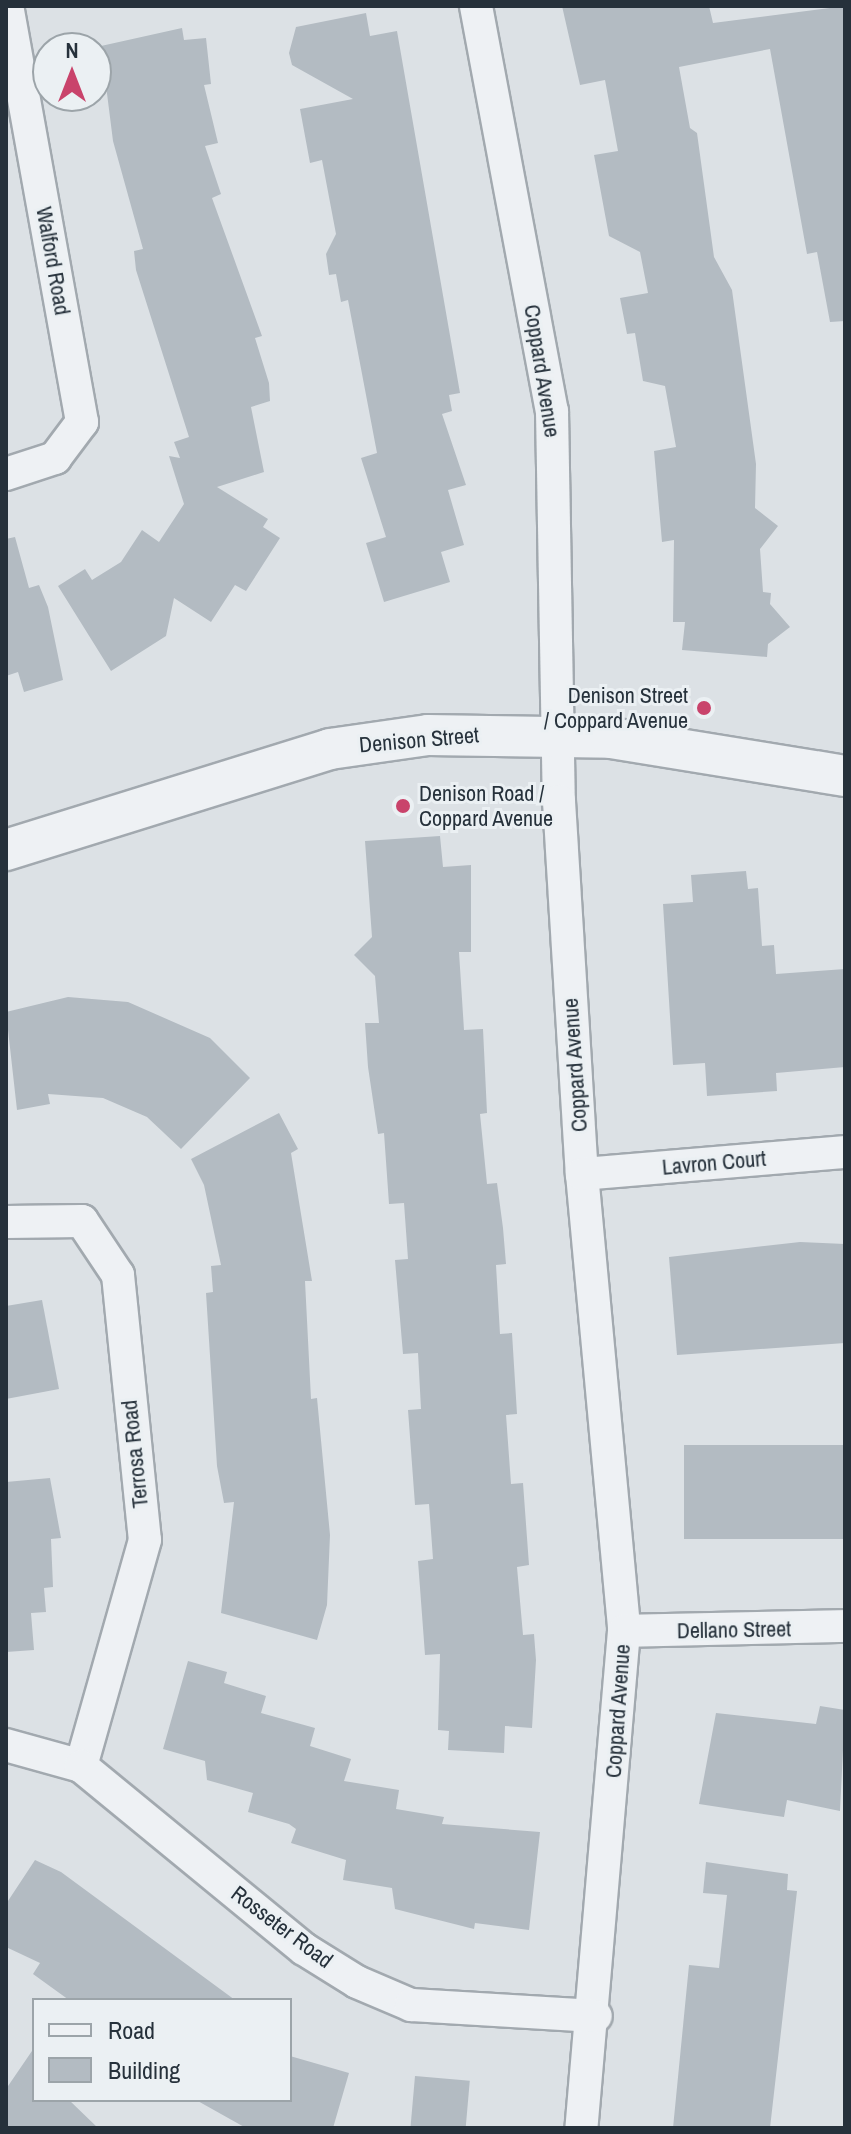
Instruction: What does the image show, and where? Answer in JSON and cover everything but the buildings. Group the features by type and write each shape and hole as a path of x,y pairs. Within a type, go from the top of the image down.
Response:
{"street":[{"name":"Walford Road","path":"6,474 55,458 82,422 7,6"},
{"name":"Coppard Avenue","path":"476,6 552,411 560,735 582,1174 624,1631 596,2016 581,2128"},
{"name":"Denison Street","path":"6,850 330,749 428,735 560,735 845,776"},
{"name":"Lavron Court","path":"582,1174 845,1152"},
{"name":"Terrosa Road","path":"6,1222 82,1221 118,1275 145,1540 81,1766"},
{"name":"Dellano Street","path":"624,1631 845,1626"},
{"name":"Rosseter Road","path":"6,1745 81,1766 304,1949 357,1982 411,2005 596,2016"}],"place":[{"name":"Denison Street / Coppard Avenue","path":"704,708"},
{"name":"Denison Road / Coppard Avenue","path":"403,806"}]}
